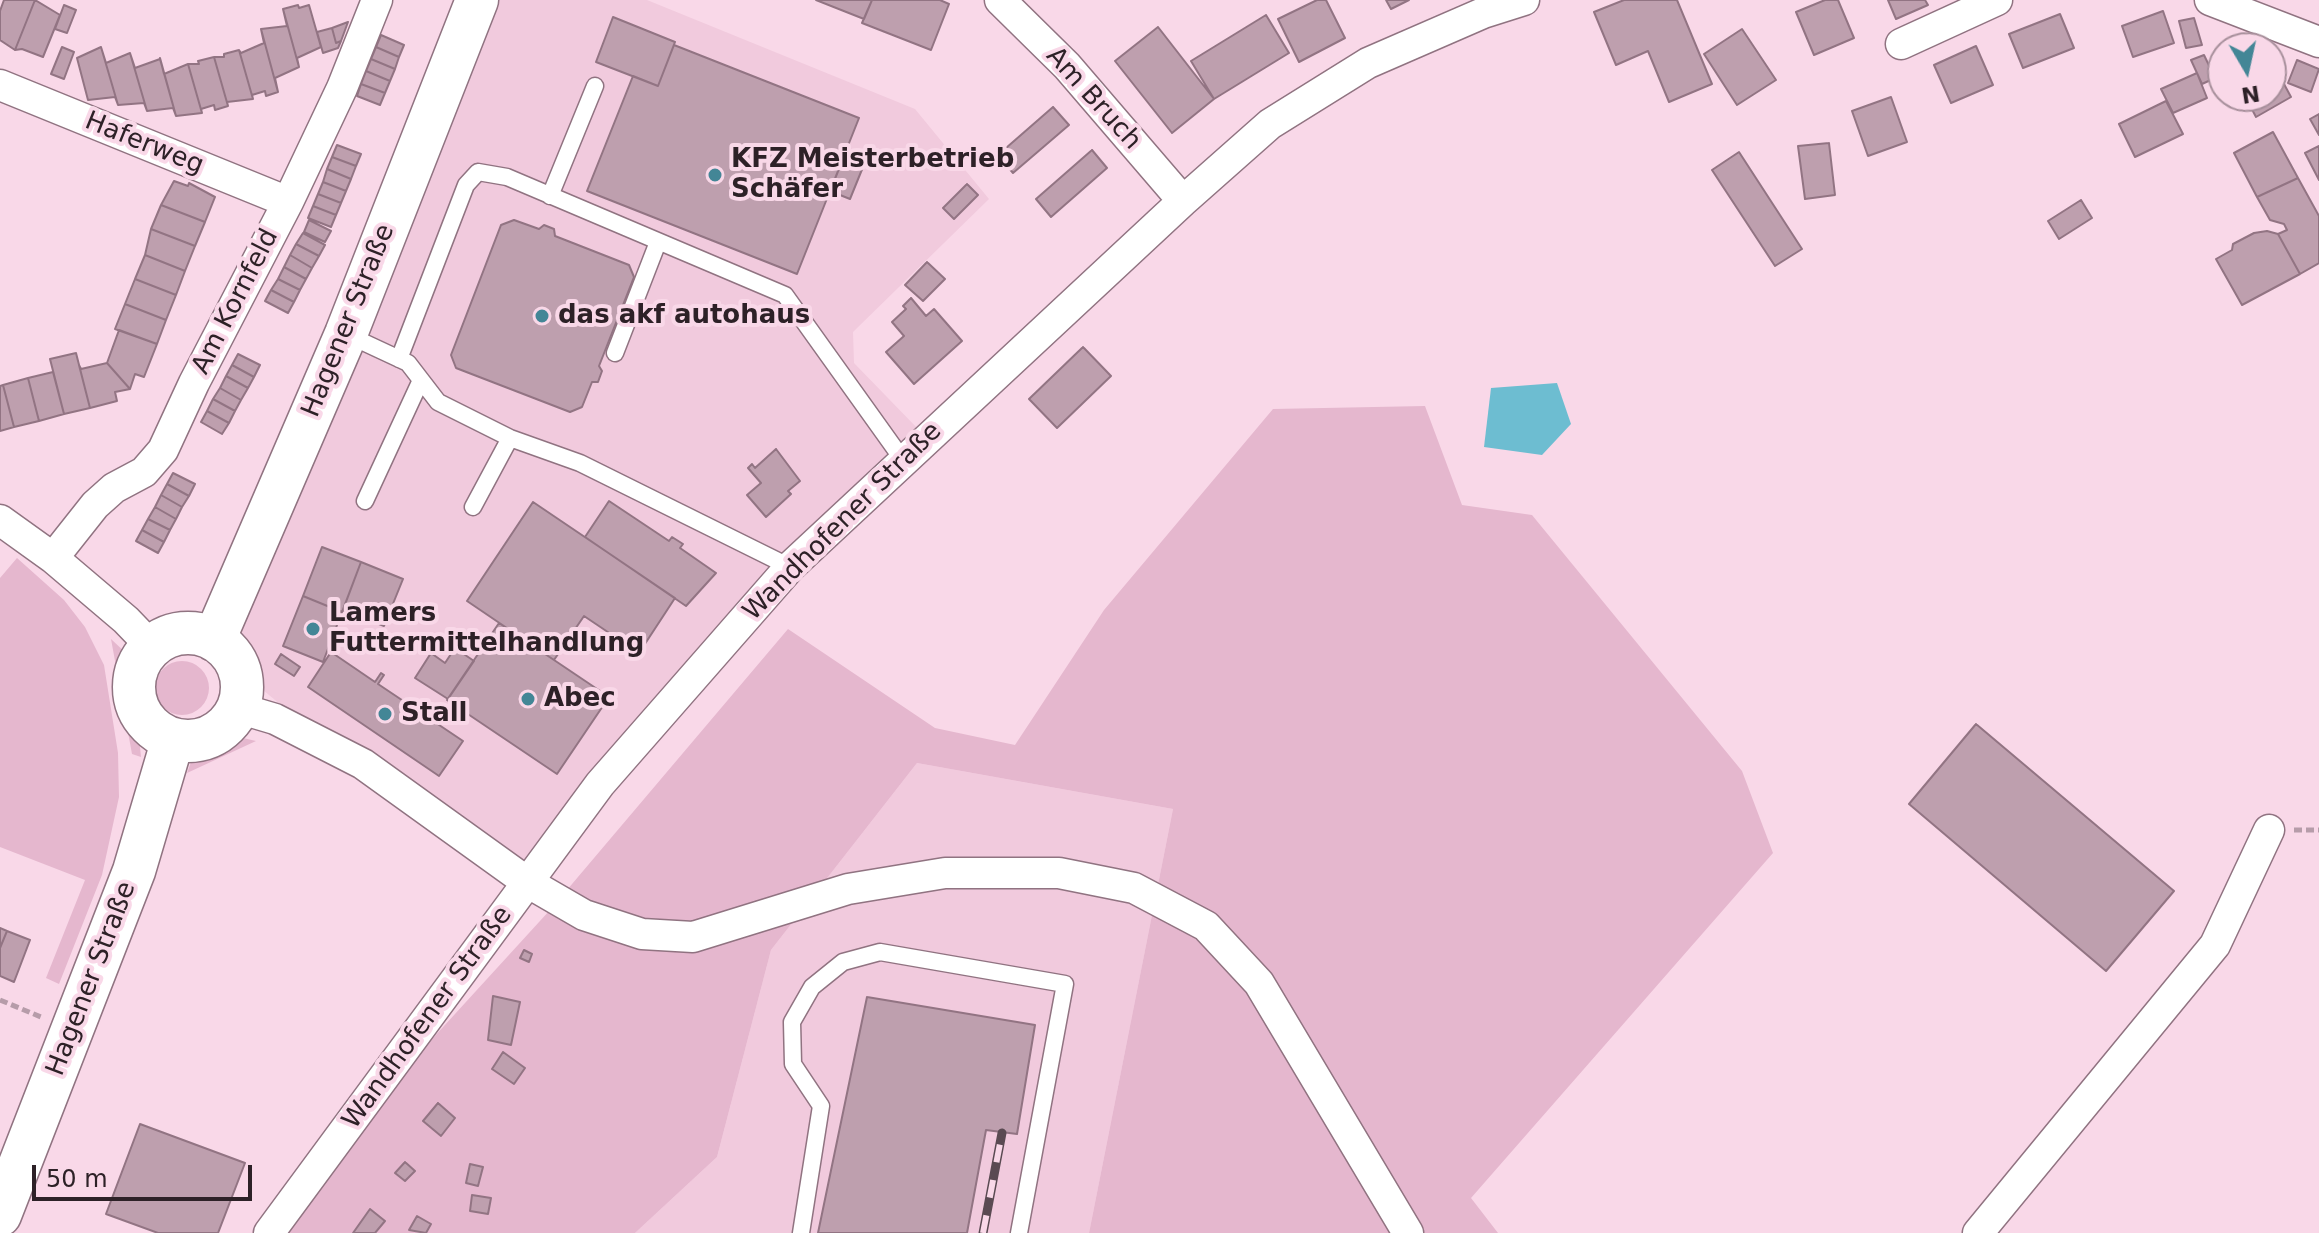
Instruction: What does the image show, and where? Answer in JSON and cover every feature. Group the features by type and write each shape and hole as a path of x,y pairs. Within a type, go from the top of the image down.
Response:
{"main road":[{"name":"Hagener Straße","path":"214,640 346,334 477,0"},
{"path":"181,633 214,640 226,649 241,677 238,708 218,732 204,739 173,739 153,729 139,711 134,688 138,665 152,647 181,633"},
{"name":"Hagener Straße","path":"0,1215 134,871 173,739"}],"street":[{"name":"Wandhofener Straße","path":"269,1233 600,784 790,567 1183,201 1270,124 1368,63 1483,13 1524,0"},
{"path":"1901,44 1997,0"},
{"path":"2210,0 2319,42"},
{"name":"Am Bruch","path":"1003,1 1067,66 1183,201"},
{"name":"Am Kornfeld","path":"53,558 95,505 114,488 144,472 163,450 194,383 288,202 372,4"},
{"name":"Haferweg","path":"0,85 288,202"},
{"path":"0,520 53,558 126,620 152,647"},
{"path":"238,708 275,719 363,764 527,882 584,915 642,934 693,937 848,889 945,873 1059,873 1134,888 1206,926 1259,983 1408,1233"},
{"path":"1978,1233 2215,945 2269,830"}],"lane":[{"path":"550,196 595,86"},
{"path":"399,359 466,185 478,172 507,177 785,295 903,460"},
{"path":"615,353 658,242"},
{"path":"346,334 408,363 438,402 510,438 580,463 790,567"},
{"path":"365,501 421,380"},
{"path":"473,507 510,438"},
{"path":"801,1233 821,1106 793,1064 792,1022 812,987 843,962 880,952 1065,984 1019,1233"}],"path":[{"path":"0,1000 72,1029"}],"shaded area":[{"path":"498,0 647,0 915,109 989,199 853,332 854,363 920,431 516,876 384,775 281,705 251,680 238,637"},
{"path":"1425,406 1462,505 1532,515 1742,771 1773,853 1471,1198 1498,1233 1089,1233 1173,809 917,763 771,950 717,1157 635,1233 275,1233 359,1119 550,910 788,629 935,728 1015,745 1104,610 1273,409"},
{"path":"17,558 64,600 85,627 104,665 118,753 119,797 102,875 59,984 46,978 85,880 0,847 0,578"},
{"path":"111,639 128,655 122,673 123,697 127,714 138,727 141,757 132,754"},
{"path":"182,661 201,669 209,688 201,707 182,715 163,707 155,688 163,669"},
{"path":"230,735 256,741 187,773 191,762 212,741"},
{"path":"917,763 1173,809 1089,1233 635,1233 717,1157 771,950"}],"water":[{"path":"1557,383 1571,424 1542,455 1484,447 1491,388"}],"building":[{"path":"4,0 35,0 15,50 0,40 0,11"},
{"path":"35,0 60,15 43,57 22,49 15,50"},
{"path":"816,0 872,0 864,19"},
{"path":"872,0 940,0 949,4 931,50 862,23"},
{"path":"1317,0 1326,0 1345,38 1299,62 1278,19"},
{"path":"1386,0 1409,0 1391,9"},
{"path":"1624,0 1677,0 1712,84 1669,102 1648,51 1616,65 1594,12"},
{"path":"1825,0 1838,0 1854,38 1814,55 1796,12"},
{"path":"1888,0 1925,0 1928,5 1896,19"},
{"path":"64,5 76,10 67,33 55,29"},
{"path":"298,5 299,8 309,5 321,47 297,58 299,67 283,9"},
{"path":"283,9 299,67 275,78 278,92 261,29 287,26"},
{"path":"2163,11 2174,43 2133,57 2122,26"},
{"path":"2060,14 2074,48 2023,68 2009,34"},
{"path":"1266,15 1289,53 1214,99 1191,61"},
{"path":"613,17 675,42 658,86 596,62"},
{"path":"2194,18 2202,45 2186,48 2179,21"},
{"path":"348,22 341,41 336,43 332,28"},
{"path":"1158,27 1214,99 1172,133 1115,61"},
{"path":"332,28 336,43 341,41 338,48 323,53 317,32"},
{"path":"261,29 278,92 266,96 265,91 252,95 253,99 239,50 241,53 264,43"},
{"path":"1742,29 1776,80 1737,105 1704,54"},
{"path":"381,35 404,45 399,57 376,47"},
{"name":"KFZ Meisterbetrieb Schäfer","path":"674,45 859,118 797,274 587,191 633,76 658,86"},
{"path":"1976,46 1993,85 1951,103 1934,65"},
{"path":"62,47 74,52 64,79 51,74"},
{"path":"101,47 118,105 115,97 88,100 77,58"},
{"path":"101,47 106,63 130,53 147,111 144,103 118,105"},
{"path":"376,47 399,57 395,69 371,59"},
{"path":"239,50 253,99 227,102 228,106 214,57 224,57 224,54"},
{"path":"130,53 135,68 160,59 176,116 173,108 147,111"},
{"path":"2204,55 2207,82 2202,84 2191,60"},
{"path":"214,57 228,106 215,110 214,105 201,109 202,113 188,64 199,64 198,61"},
{"path":"371,59 395,69 390,81 366,71"},
{"path":"2297,60 2319,69 2311,92 2288,83"},
{"path":"188,64 202,113 176,116 164,74"},
{"path":"366,71 390,81 385,93 361,84"},
{"path":"2197,73 2207,98 2173,113 2161,89"},
{"path":"361,84 385,93 380,105 357,96"},
{"path":"1891,97 1907,142 1868,156 1852,111"},
{"path":"2166,101 2183,134 2135,157 2119,124"},
{"path":"1053,107 1069,125 1013,173 998,155"},
{"path":"2319,114 2319,135 2310,119"},
{"path":"2273,132 2298,178 2257,197 2234,153"},
{"path":"1829,143 1835,195 1805,199 1798,146"},
{"path":"337,145 361,154 356,166 332,157"},
{"path":"2319,146 2319,180 2305,153"},
{"path":"1092,150 1107,168 1051,217 1036,199"},
{"path":"1739,152 1802,249 1775,266 1712,170"},
{"path":"332,157 356,166 351,179 327,169"},
{"path":"843,159 863,167 850,199 830,191"},
{"path":"327,169 351,179 346,191 323,182"},
{"path":"2298,178 2319,216 2319,263 2300,274 2278,234 2287,230 2284,224 2270,220 2257,197"},
{"path":"174,181 188,186 189,183 215,197 205,222 161,205"},
{"path":"323,182 346,191 341,203 318,194"},
{"path":"967,184 978,195 954,219 943,208"},
{"path":"318,194 341,203 336,215 313,206"},
{"path":"2081,200 2092,218 2059,239 2048,221"},
{"path":"161,205 205,222 195,246 151,229"},
{"path":"313,206 336,215 331,227 308,218"},
{"path":"309,220 331,231 325,242 304,232"},
{"name":"das akf autohaus","path":"514,220 539,229 544,225 554,229 555,236 629,265 634,277 599,366 602,371 598,382 592,382 582,407 570,412 456,368 451,355 501,225"},
{"path":"151,229 195,246 185,271 145,255"},
{"path":"2267,231 2278,234 2300,274 2242,305 2216,259 2232,250 2233,244 2254,233"},
{"path":"303,233 325,245 319,256 296,244"},
{"path":"296,244 319,256 312,268 290,255"},
{"path":"145,255 185,271 176,295 135,279"},
{"path":"290,255 312,268 306,279 284,267"},
{"path":"927,262 945,279 923,301 905,285"},
{"path":"284,267 306,279 300,290 278,279"},
{"path":"135,279 176,295 166,320 125,304"},
{"path":"278,279 300,290 294,302 271,290"},
{"path":"271,290 294,302 288,313 265,301"},
{"path":"911,298 926,316 934,309 962,341 914,384 886,352 904,336 892,322 906,309 903,306"},
{"path":"125,304 166,320 157,344 115,329"},
{"path":"119,330 157,344 144,377 135,374 130,389 107,363"},
{"path":"1083,347 1111,376 1057,428 1029,399"},
{"path":"76,353 90,408 64,414 50,359"},
{"path":"238,354 260,365 254,377 232,365"},
{"path":"107,363 130,389 115,392 117,401 90,408 79,365 81,369"},
{"path":"232,365 254,377 248,388 226,376"},
{"path":"53,372 64,414 39,421 28,378"},
{"path":"226,376 248,388 241,400 220,388"},
{"path":"28,378 39,421 14,427 3,385"},
{"path":"3,385 14,427 0,431 0,386"},
{"path":"220,388 241,400 235,411 213,399"},
{"path":"213,399 235,411 229,423 207,411"},
{"path":"207,411 229,423 222,434 201,422"},
{"path":"776,449 800,481 766,517 747,495 761,483 748,468 752,464 755,468"},
{"path":"173,473 195,484 189,496 167,484"},
{"path":"167,484 189,496 182,507 161,495"},
{"path":"161,495 182,507 176,519 155,507"},
{"path":"609,501 669,541 672,537 683,544 680,548 716,573 686,606 585,537"},
{"path":"533,502 675,598 639,653 584,616 554,660 467,601"},
{"path":"155,507 176,519 170,530 148,519"},
{"path":"148,519 170,530 164,542 142,530"},
{"path":"142,530 164,542 158,553 136,541"},
{"path":"322,547 361,562 342,612 303,596"},
{"path":"361,562 403,579 384,626 343,610"},
{"name":"Lamers Futtermittelhandlung","path":"303,596 342,612 323,662 283,646"},
{"name":"Abec","path":"499,623 609,697 557,774 447,700"},
{"path":"455,648 474,661 448,699 415,678 431,653 445,663"},
{"name":"Stall","path":"331,652 375,682 381,673 384,675 378,684 463,741 439,776 308,687"},
{"path":"281,654 300,667 294,676 275,664"},
{"path":"1976,724 2174,891 2106,971 1909,804"},
{"path":"0,928 7,931 0,948"},
{"path":"7,931 30,940 14,982 0,976 0,948"},
{"path":"524,950 532,954 529,962 520,958"},
{"path":"493,996 520,1002 511,1045 488,1040"},
{"path":"867,997 1035,1025 1017,1134 986,1130 967,1233 818,1233"},
{"path":"503,1052 525,1068 514,1084 492,1069"},
{"path":"438,1103 455,1118 441,1136 423,1121"},
{"path":"140,1124 245,1163 218,1233 158,1233 106,1214"},
{"path":"405,1162 415,1171 405,1181 395,1173"},
{"path":"470,1164 483,1167 478,1186 466,1183"},
{"path":"472,1195 491,1198 488,1214 470,1211"},
{"path":"370,1209 385,1221 375,1233 353,1233"},
{"path":"417,1216 431,1224 426,1233 409,1230"}],"railway":[{"path":"983,1233 1002,1133"}],"place":[{"name":"KFZ Meisterbetrieb Schäfer","path":"715,175"},
{"name":"das akf autohaus","path":"542,316"},
{"name":"Lamers Futtermittelhandlung","path":"313,629"},
{"name":"Abec","path":"528,699"},
{"name":"Stall","path":"385,714"}]}
